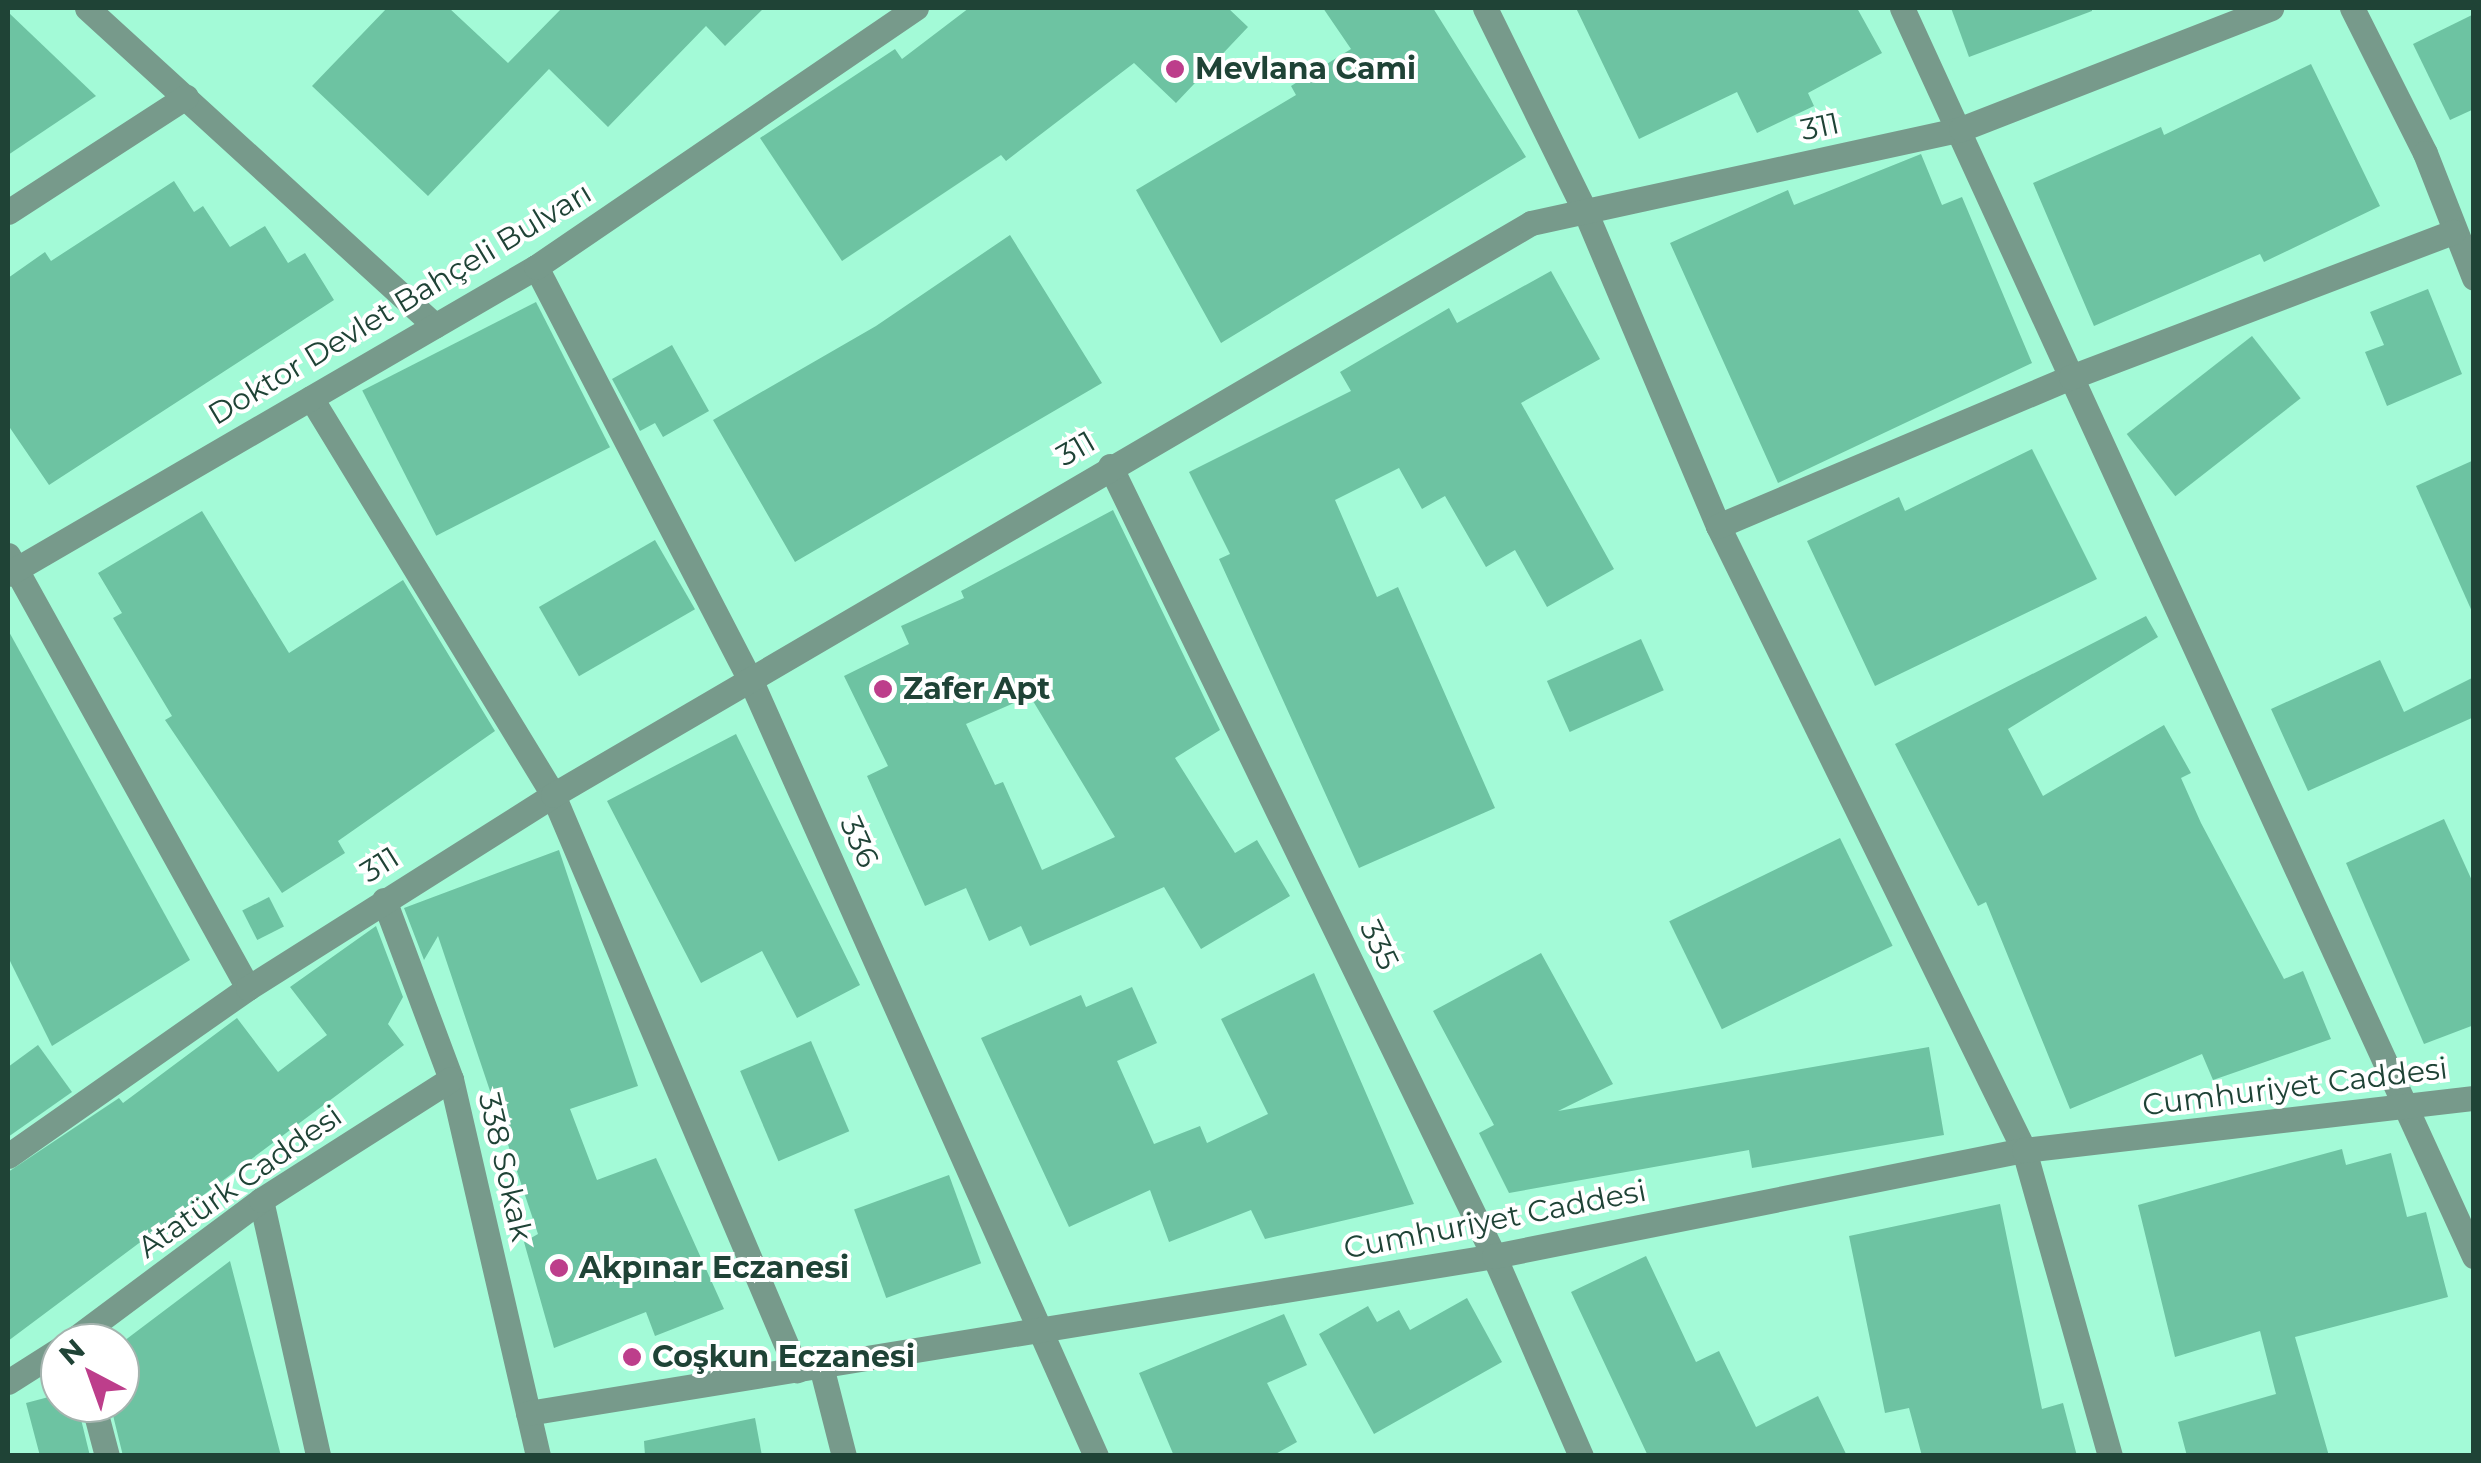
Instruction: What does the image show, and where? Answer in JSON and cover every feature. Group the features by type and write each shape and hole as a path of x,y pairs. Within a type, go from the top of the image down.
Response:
{"street":[{"path":"86,8 435,326"},
{"name":"Doktor Devlet Bahçeli Bulvarı","path":"10,565 311,398 536,267 916,8"},
{"path":"1485,8 1585,211 1718,526 2024,1150 2110,1456"},
{"path":"1902,8 1961,129 2474,1256"},
{"name":"311","path":"8,1156 248,988 553,795 1531,223 1961,129 2271,8"},
{"path":"2352,8 2425,153 2474,278"},
{"path":"8,212 186,97"},
{"path":"1718,526 2071,377 2453,232"},
{"name":"336","path":"536,267 750,679 1045,1333 1096,1456"},
{"path":"311,398 553,795 809,1368 844,1456"},
{"name":"335","path":"1110,466 1494,1256 1580,1456"},
{"path":"10,565 248,988"},
{"name":"338 Sokak","path":"384,900 451,1079 538,1456"},
{"name":"Atatürk Caddesi","path":"98,1323 261,1200 451,1079"},
{"name":"Cumhuriyet Caddesi","path":"528,1413 1045,1333 1494,1256 2024,1150 2405,1110 2474,1098"},
{"path":"261,1200 318,1456"},
{"name":"Atatürk Caddesi","path":"8,1382 40,1362"},
{"path":"98,1423 106,1456"}],"building":[{"path":"387,8 449,8 508,63 562,8 764,8 725,46 706,26 608,127 549,69 428,196 312,86"},
{"path":"969,8 1228,8 1248,27 1176,103 1134,63 1006,161 1001,155 842,261 760,138 895,49 902,59"},
{"path":"1323,8 1433,8 1526,157 1221,343 1136,190 1296,95 1291,86 1351,49"},
{"path":"1576,8 1857,8 1882,53 1808,93 1814,106 1757,133 1737,92 1639,139"},
{"path":"1951,8 2092,8 2092,11 1969,57"},
{"path":"8,12 96,96 8,155"},
{"path":"2474,14 2474,109 2450,120 2413,44"},
{"path":"2311,64 2380,206 2264,262 2260,254 2094,326 2033,183 2161,127 2164,135"},
{"path":"1921,154 1942,205 1962,197 2032,363 1778,483 1670,243 1788,190 1794,205"},
{"path":"174,181 194,212 203,206 230,247 265,226 288,263 305,253 334,300 49,485 8,425 8,278 45,252 51,261"},
{"path":"1010,235 1102,383 795,562 713,420 876,326"},
{"path":"1551,271 1600,359 1521,403 1614,569 1547,607 1515,550 1486,567 1445,496 1422,509 1399,468 1335,500 1377,597 1398,587 1495,808 1359,868 1219,559 1230,554 1189,472 1351,391 1340,372 1449,308 1457,323"},
{"path":"2428,289 2462,374 2387,406 2365,352 2384,345 2370,312"},
{"path":"536,302 610,447 436,536 362,391"},
{"path":"2252,336 2301,398 2175,496 2127,434"},
{"path":"672,345 709,411 663,437 655,423 640,431 612,379"},
{"path":"2032,449 2097,579 1875,686 1807,541 1899,497 1905,511"},
{"path":"2474,460 2474,616 2416,486"},
{"path":"1113,510 1220,730 1175,758 1235,853 1257,840 1290,896 1201,949 1164,887 1030,946 1021,926 989,941 966,888 925,906 867,776 888,766 844,676 909,644 901,626 964,598 961,591","holes":["1030,696 1115,837 1042,870 1003,782 995,785 966,724"]},
{"path":"202,511 289,653 403,580 495,731 338,841 345,853 282,893 165,720 172,716 113,618 122,613 98,573"},
{"path":"655,540 695,609 579,676 539,607"},
{"path":"2146,616 2158,637 2008,729 2043,796 2164,725 2191,773 2181,778 2201,823 2284,979 2303,971 2331,1039 2213,1080 2202,1054 2070,1109 1986,902 1978,906 1895,744"},
{"path":"8,630 190,960 52,1046 8,957"},
{"path":"1641,639 1664,690 1570,732 1547,681"},
{"path":"2380,660 2404,712 2474,677 2474,717 2308,791 2271,709"},
{"path":"736,734 860,985 797,1018 762,951 701,983 607,801"},
{"path":"2444,819 2474,885 2474,1025 2424,1044 2346,863"},
{"path":"1840,838 1893,946 1722,1029 1669,921"},
{"path":"559,850 638,1086 570,1109 597,1180 656,1158 724,1309 655,1336 646,1312 554,1348 524,1242 538,1234 438,936 424,960 404,908"},
{"path":"269,897 284,926 257,940 242,911"},
{"path":"376,926 403,997 388,1024 404,1045 8,1341 8,1172 119,1098 123,1103 237,1018 278,1072 327,1035 290,987"},
{"path":"1541,953 1613,1084 1558,1111 1929,1047 1944,1135 1752,1168 1749,1150 1509,1193 1479,1133 1494,1125 1433,1011"},
{"path":"1314,973 1414,1204 1265,1239 1251,1210 1169,1242 1150,1190 1069,1227 981,1038 1081,995 1086,1007 1132,987 1157,1043 1117,1061 1154,1144 1200,1126 1207,1143 1268,1114 1221,1019"},
{"path":"811,1041 849,1131 778,1161 740,1071"},
{"path":"38,1045 72,1092 8,1137 8,1067"},
{"path":"2342,1149 2346,1165 2391,1153 2407,1217 2426,1212 2448,1297 2295,1337 2329,1456 2187,1456 2178,1422 2276,1394 2260,1331 2175,1357 2138,1205"},
{"path":"949,1175 981,1263 886,1298 854,1210"},
{"path":"2000,1204 2042,1409 2063,1403 2077,1456 1922,1456 1909,1408 1885,1413 1849,1236"},
{"path":"1646,1256 1696,1362 1719,1351 1756,1427 1818,1396 1847,1456 1648,1456 1571,1292"},
{"path":"230,1261 281,1456 123,1456 115,1423 140,1423 140,1329"},
{"path":"1467,1298 1502,1362 1374,1434 1319,1334 1368,1306 1377,1322 1399,1310 1410,1330"},
{"path":"1284,1314 1307,1365 1267,1383 1297,1442 1272,1456 1174,1456 1139,1373"},
{"path":"40,1399 40,1423 82,1423 90,1456 40,1456 26,1403"},
{"path":"755,1418 762,1456 645,1456 644,1441"}],"place":[{"name":"Mevlana Cami","path":"1175,69"},
{"name":"Zafer Apt","path":"883,689"},
{"name":"Akpınar Eczanesi","path":"559,1268"},
{"name":"Coşkun Eczanesi","path":"632,1357"}]}
